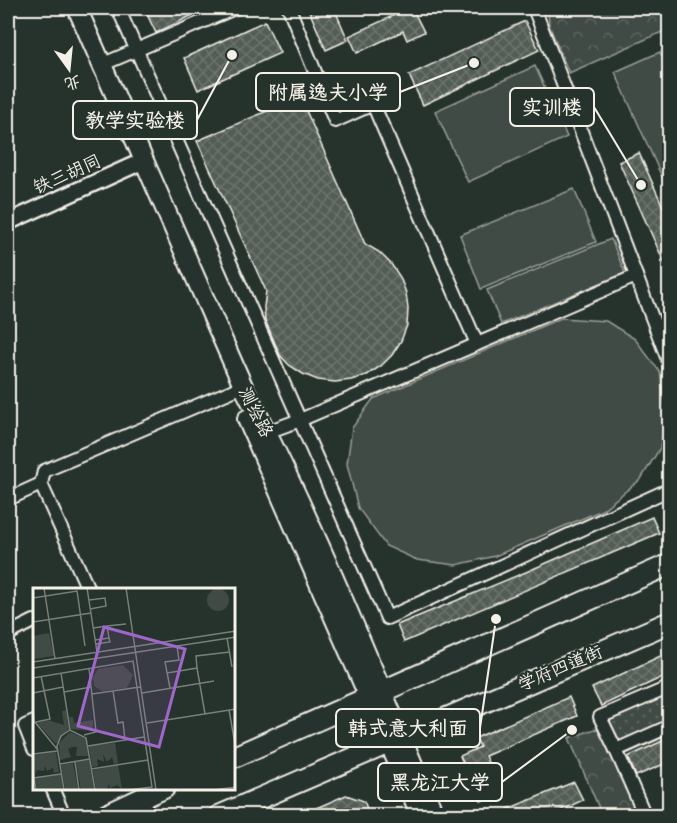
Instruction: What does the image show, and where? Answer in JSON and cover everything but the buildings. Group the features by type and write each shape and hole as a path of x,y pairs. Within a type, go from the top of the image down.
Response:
{"main road":[{"name":"测绘路","path":"69,8 376,693"},
{"name":"测绘路","path":"77,8 140,163"},
{"name":"测绘路","path":"239,388 267,432 395,739 422,816"},
{"path":"236,756 669,564"},
{"name":"学府四道街","path":"219,816 669,622"},
{"name":"测绘路","path":"395,739 435,816"},
{"path":"104,816 162,790"}],"street":[{"path":"118,8 387,618 669,489"},
{"path":"101,65 235,8"},
{"path":"289,8 335,121 373,104 477,344"},
{"path":"534,8 669,365"},
{"name":"铁三胡同","path":"8,222 140,163"},
{"path":"267,432 636,276"},
{"path":"656,328 669,322"},
{"path":"88,588 41,484 44,471 239,388"},
{"path":"8,499 41,484"},
{"path":"8,633 33,621"},
{"path":"645,816 600,717 669,687"},
{"path":"33,722 25,726 33,746"},
{"path":"616,750 669,726"},
{"path":"52,790 64,816"}],"green space":[{"path":"548,8 669,8 669,29 569,73 549,25"},
{"path":"660,52 669,73 669,193 615,72"},
{"path":"535,66 567,137 468,182 435,111"},
{"path":"574,189 596,242 481,289 460,235"},
{"path":"611,239 625,273 501,324 487,290"},
{"path":"561,318 606,321 635,339 660,372 666,412 660,448 641,479 602,510 495,556 456,565 417,560 386,546 358,508 347,464 352,428 373,399"},
{"path":"669,690 669,735 624,755 606,718"},
{"path":"595,729 608,737 640,815 602,815 569,738"}],"place":[{"name":"教学实验楼","path":"232,55"},
{"name":"附属逸夫小学","path":"474,63"},
{"name":"实训楼","path":"641,185"},
{"name":"韩式意大利面","path":"496,619"},
{"name":"黑龙江大学","path":"572,730"}]}
